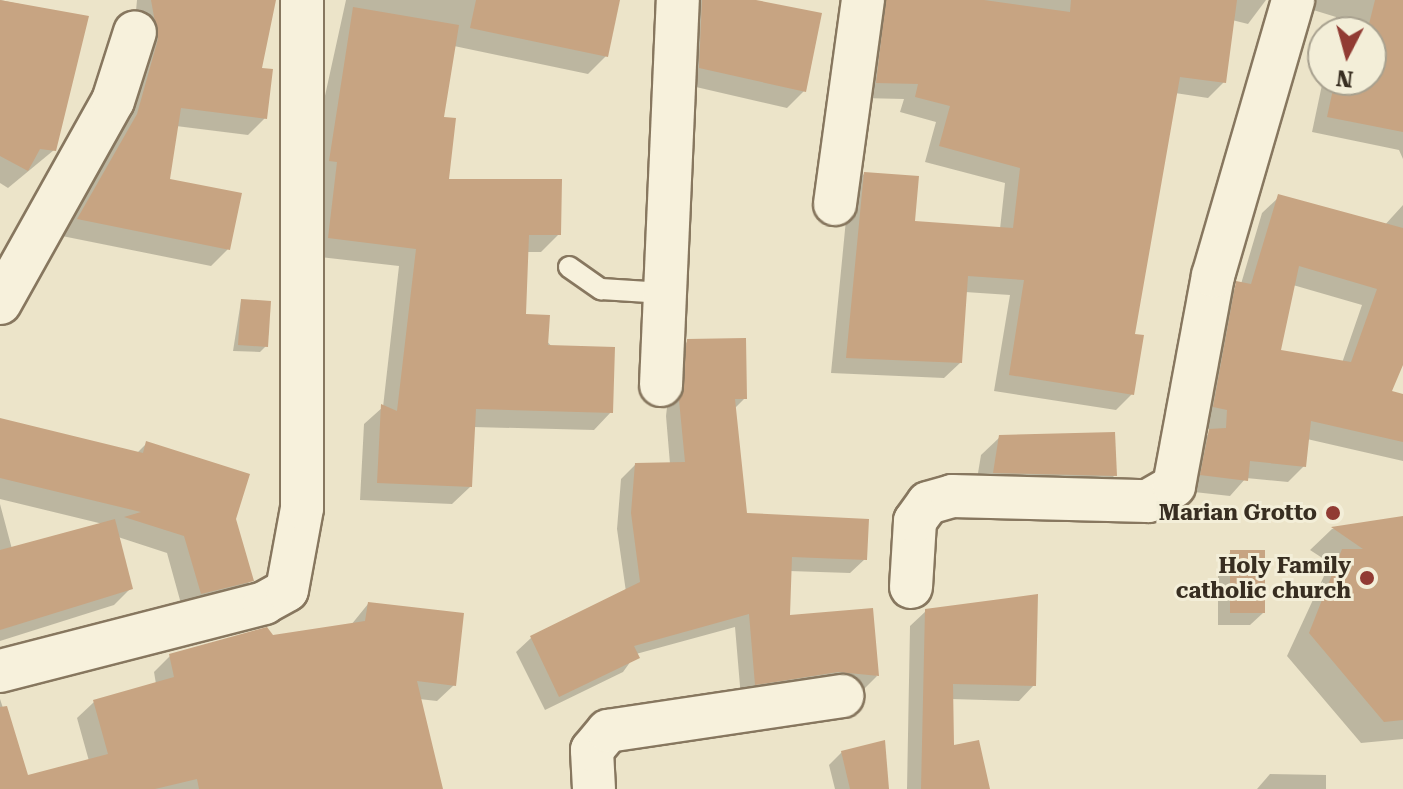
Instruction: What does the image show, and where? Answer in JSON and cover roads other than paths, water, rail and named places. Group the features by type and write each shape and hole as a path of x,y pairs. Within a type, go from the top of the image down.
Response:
{"street":[{"path":"0,671 264,603 287,590 302,508 302,0"},
{"path":"661,385 678,0"},
{"path":"835,204 863,0"},
{"path":"911,587 915,521 928,503 952,496 1148,501 1174,486 1213,276 1293,0"},
{"path":"0,303 113,101 135,32"},
{"path":"594,789 594,743 616,728 842,696"}],"lane":[{"path":"569,267 601,289 664,293"}],"place":[{"name":"Marian Grotto","path":"1333,513"},
{"name":"Holy Family catholic church","path":"1367,578"}]}
